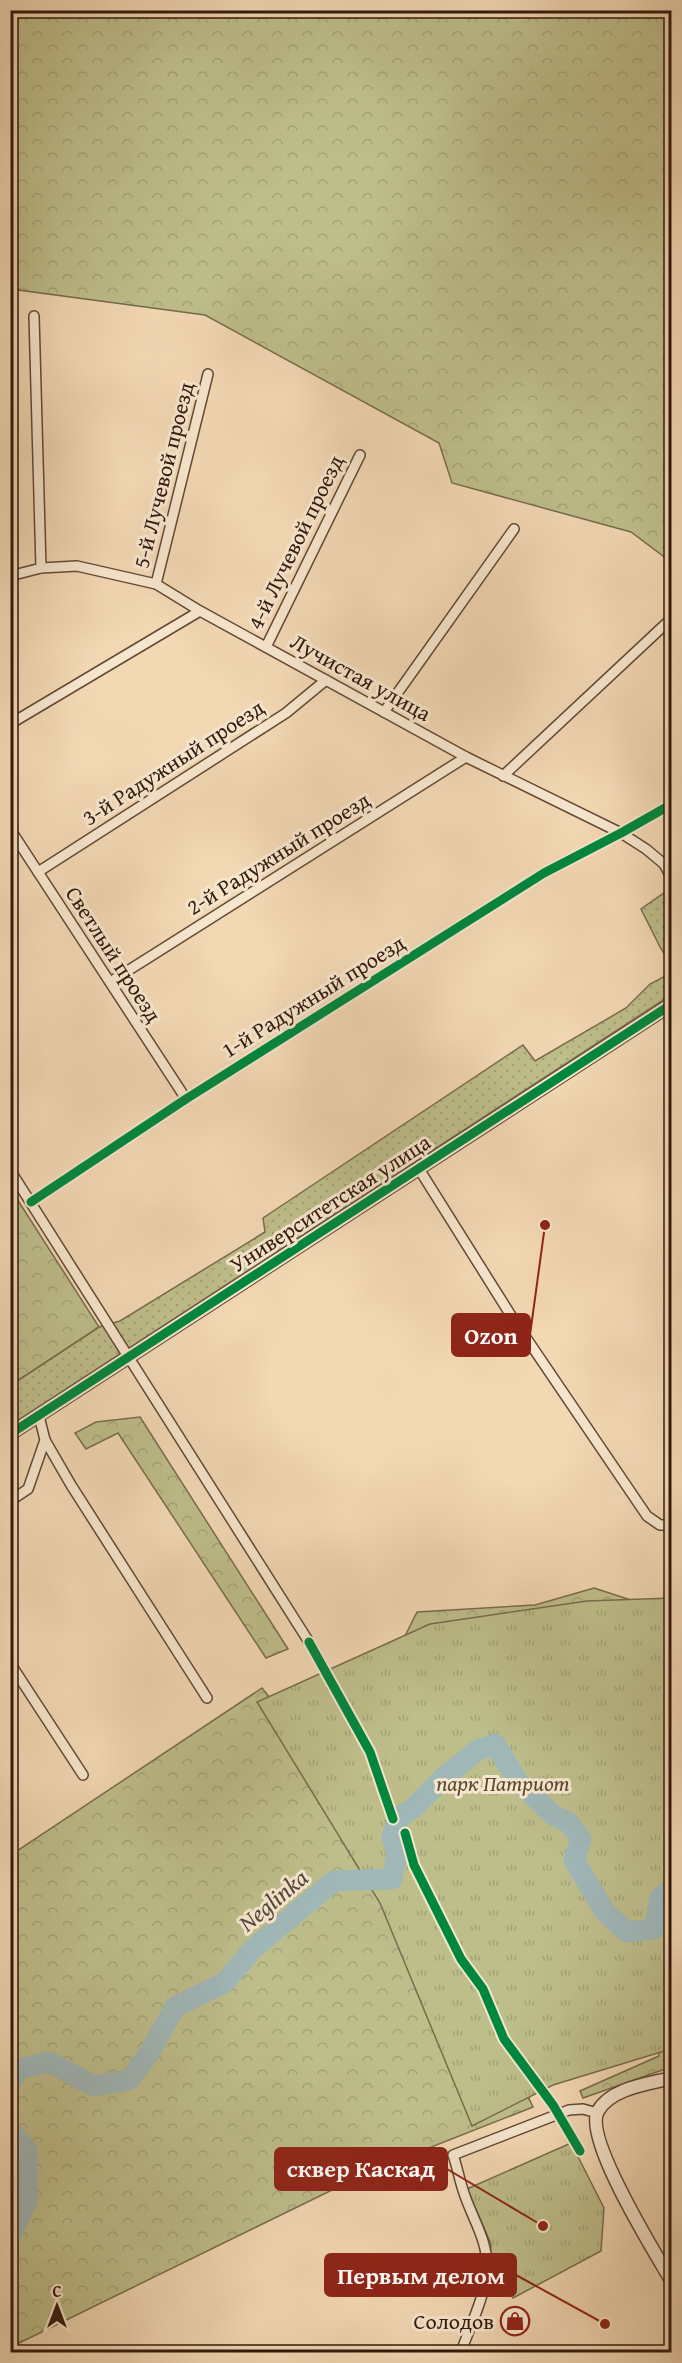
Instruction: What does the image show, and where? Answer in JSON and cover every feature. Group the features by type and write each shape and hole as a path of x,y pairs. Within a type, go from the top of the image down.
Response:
{"street":[{"path":"34,316 41,568"},
{"name":"5-й Лучевой проезд","path":"156,584 208,374"},
{"name":"4-й Лучевой проезд","path":"266,647 360,454"},
{"path":"384,712 514,529"},
{"name":"Лучистая улица","path":"10,576 41,568 77,566 156,584 200,611 466,757 621,833 664,864 672,879"},
{"path":"10,724 200,611"},
{"path":"503,776 672,618"},
{"name":"3-й Радужный проезд","path":"38,872 286,713 326,680"},
{"name":"2-й Радужный проезд","path":"110,982 466,757"},
{"name":"1-й Радужный проезд","path":"31,1202 186,1099 544,873 672,804"},
{"name":"Светлый проезд","path":"10,829 186,1099"},
{"name":"Университетская улица","path":"10,1434 672,1004"},
{"path":"419,1169 510,1314 647,1516 660,1526 672,1525"},
{"path":"10,1170 309,1642"},
{"path":"39,1416 45,1440 71,1485 207,1698"},
{"path":"10,1501 28,1489 45,1440"},
{"path":"10,1663 83,1775"},
{"path":"672,2078 619,2092 605,2102 597,2113 596,2127 612,2176 672,2282"},
{"path":"461,2352 484,2286 487,2268 486,2250 476,2219 463,2191 453,2155 569,2110 584,2109 597,2113"}],"green space":[{"path":"11,10 671,11 671,562 631,532 452,483 439,443 205,315 11,289"},
{"path":"671,888 671,965 641,909"},
{"path":"671,973 671,995 11,1425 11,1385 99,1327 120,1321 265,1232 263,1218 523,1045 535,1061 626,1008 650,984"},
{"path":"10,1188 99,1327 11,1385 10,1385"},
{"path":"140,1417 288,1649 266,1658 118,1433 86,1449 75,1433 96,1422"},
{"path":"594,1588 671,1613 671,2067 583,2098 580,2091 659,2056 655,2037 521,2081 533,2107 373,2170 11,2347 11,1855 262,1688 375,1828 402,1642 417,1612 535,1605"},
{"name":"парк Патриот","path":"671,1598 671,2049 553,2085 472,2126 380,1903 257,1702 430,1624 587,1601"},
{"path":"571,2143 604,2208 601,2251 513,2298 507,2290 488,2283 491,2244 467,2189"}],"waterway":[{"name":"Neglinka","path":"10,2083 19,2069 49,2062 94,2086 129,2080 148,2055 175,2007 224,1983 253,1949 334,1881 392,1879 397,1854 392,1837 398,1818 415,1807 444,1777 478,1750 495,1744 518,1781 553,1815 568,1822 581,1839 574,1860 605,1912 627,1932 654,1929 660,1898 672,1889"},
{"name":"Neglinka","path":"10,2130 27,2150 27,2202 10,2237"}],"cycle path":[{"path":"31,1202 186,1099 544,873 672,804"},
{"path":"10,1434 672,1004"},
{"path":"309,1642 370,1752 393,1819"},
{"path":"405,1833 414,1865 461,1959 483,1989 504,2039 553,2105 580,2151"}],"place":[{"name":"Ozon","path":"545,1225"},
{"name":"сквер Каскад","path":"543,2226"},
{"name":"Солодов","path":"515,2321"},
{"name":"Первым делом","path":"605,2324"}]}
